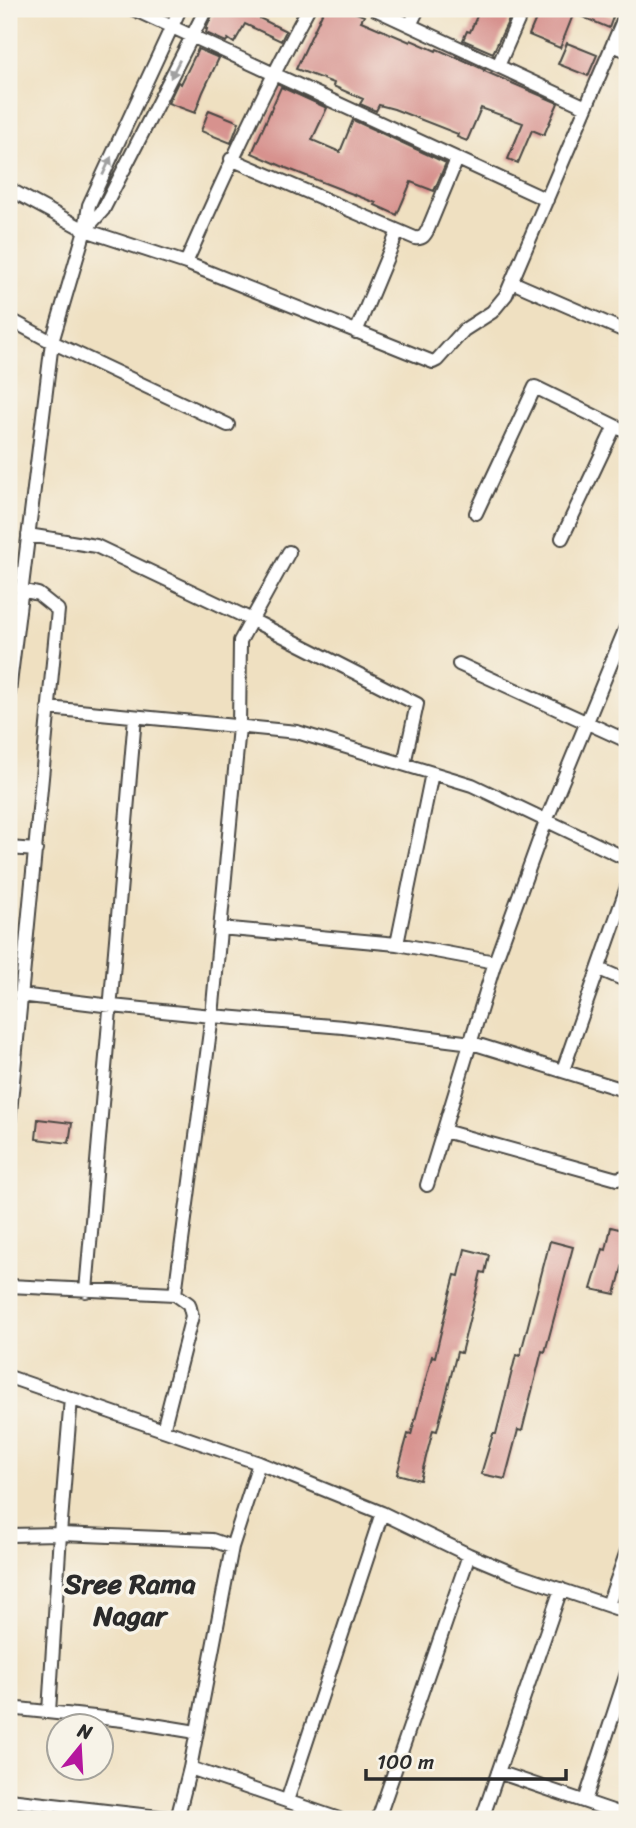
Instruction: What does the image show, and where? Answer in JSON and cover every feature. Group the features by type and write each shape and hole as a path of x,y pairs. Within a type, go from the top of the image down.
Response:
{"street":[{"path":"133,9 547,200"},
{"path":"9,693 52,342 85,230 89,205 180,9"},
{"path":"85,230 103,210 206,9"},
{"path":"186,262 231,159 308,9"},
{"path":"375,9 586,107"},
{"path":"410,25 418,9"},
{"path":"498,66 523,9"},
{"path":"9,189 85,230 186,262 433,362 464,330 499,305 512,282 627,11"},
{"path":"612,45 627,51"},
{"path":"231,159 415,239 421,239 457,159"},
{"path":"355,332 398,231"},
{"path":"512,282 627,332"},
{"path":"9,319 228,425"},
{"path":"476,513 535,387 621,429 562,538"},
{"path":"28,535 96,546 252,620 417,704 404,764"},
{"path":"176,1294 212,1016 239,727 240,641 289,552"},
{"path":"9,558 24,561"},
{"path":"9,1123 13,1041 36,850 58,610 38,594 21,590"},
{"path":"427,1185 495,962 546,821 627,625"},
{"path":"459,664 627,741"},
{"path":"48,708 297,732 472,785 627,859"},
{"path":"86,1291 135,717"},
{"path":"397,944 432,773"},
{"path":"9,848 36,850"},
{"path":"563,1070 627,887"},
{"path":"220,928 397,944 495,962"},
{"path":"599,969 627,981"},
{"path":"20,995 343,1027 472,1043 627,1091"},
{"path":"444,1131 617,1179 627,1176"},
{"path":"9,1286 176,1294 189,1304 192,1316 163,1430"},
{"path":"9,1377 259,1463 382,1513 512,1573 627,1612"},
{"path":"49,1712 71,1398"},
{"path":"9,1800 177,1819 190,1768 232,1547 259,1463"},
{"path":"287,1801 382,1513"},
{"path":"9,1535 60,1534 212,1540 232,1547"},
{"path":"608,1605 627,1551"},
{"path":"378,1819 469,1555"},
{"path":"482,1819 561,1589"},
{"path":"585,1801 622,1709 627,1673"},
{"path":"9,1708 123,1720 196,1732"},
{"path":"190,1768 339,1819"},
{"path":"498,1772 627,1816"}],"building":[{"path":"215,9 253,9 251,14 286,31 281,41 245,24 234,43 228,39 226,42 206,33"},
{"path":"324,9 347,9 364,16 361,21 410,42 411,40 457,57 558,103 544,135 532,130 518,163 508,159 523,123 481,108 467,141 457,137 458,134 394,109 379,105 376,111 360,104 363,99 333,86 334,83 296,69"},
{"path":"480,9 514,9 493,53 463,40 467,31 470,32"},
{"path":"540,9 557,9 573,15 560,48 529,35"},
{"path":"564,9 592,9 613,17 609,28"},
{"path":"567,43 597,55 588,76 558,64"},
{"path":"198,49 219,58 195,113 168,103 178,82 181,84"},
{"path":"281,87 327,108 312,140 340,152 353,120 446,163 434,191 411,182 397,215 375,205 376,203 252,153"},
{"path":"209,110 239,122 231,143 201,131"},
{"path":"38,1119 72,1123 69,1143 36,1139"},
{"path":"611,1227 627,1231 627,1249 615,1294 591,1289 603,1249 606,1250"},
{"path":"550,1241 573,1247 522,1431 518,1430 505,1479 481,1474 493,1434 496,1434 516,1355 520,1356"},
{"path":"465,1249 489,1255 485,1273 481,1272 461,1353 457,1352 437,1431 433,1430 420,1480 397,1474 408,1434 411,1435 432,1356 435,1357 455,1275 459,1276"}],"district":[{"name":"Sree Rama Nagar","path":"130,1599"}]}
